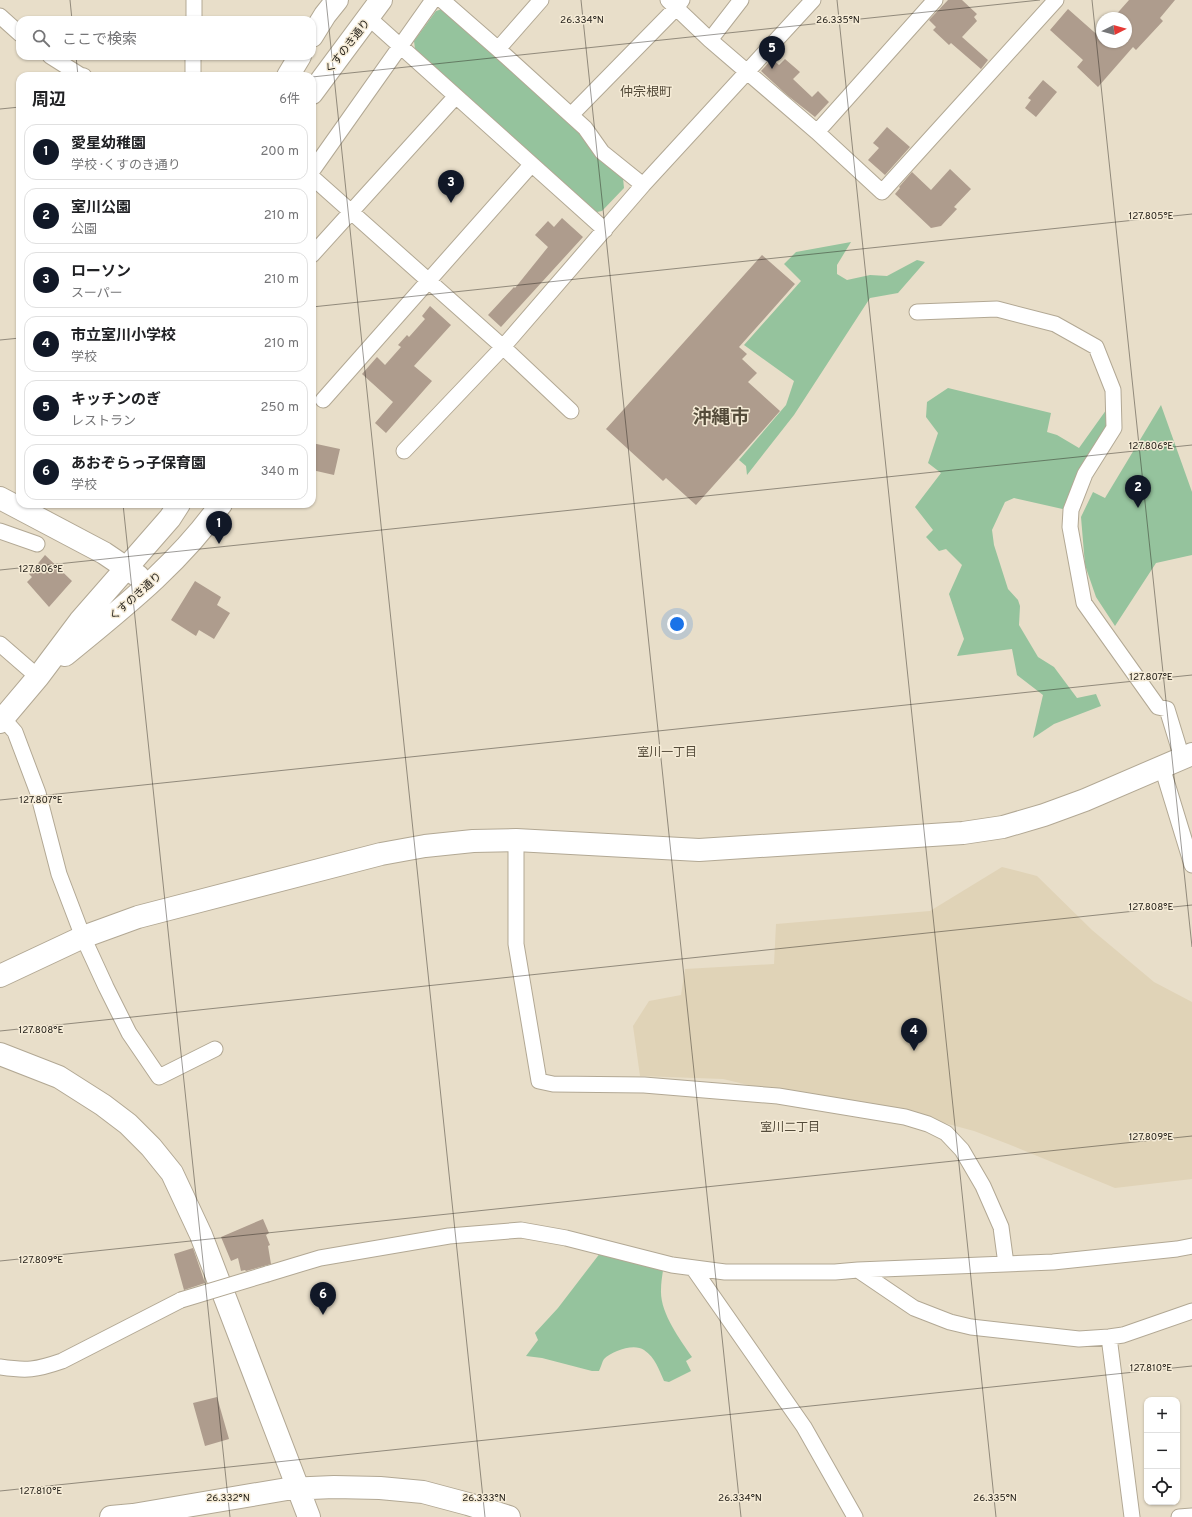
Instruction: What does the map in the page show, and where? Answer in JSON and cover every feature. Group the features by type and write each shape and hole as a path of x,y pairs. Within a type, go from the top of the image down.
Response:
{"street":[{"path":"194,0 194,16"},
{"path":"316,30 337,0"},
{"name":"くすのき通り","path":"316,88 381,0"},
{"path":"316,165 432,0"},
{"path":"442,0 571,115 585,128 602,152 643,186"},
{"path":"498,49 541,0"},
{"path":"710,40 741,0"},
{"path":"404,452 503,347 643,186 813,0"},
{"path":"818,132 935,0"},
{"path":"571,115 675,3 710,40 818,132 882,192 1056,0"},
{"path":"0,16 16,30"},
{"path":"369,18 605,230"},
{"path":"56,60 75,72"},
{"path":"193,72 194,60"},
{"path":"290,72 298,60"},
{"path":"316,250 456,96"},
{"path":"323,400 531,165"},
{"path":"316,181 503,347 570,411"},
{"path":"0,976 83,937 138,917 381,854 425,846 473,841 516,840 700,850 963,833 1003,827 1044,815 1085,800 1187,756 1167,709 1158,707 1084,604 1070,527 1071,510 1085,474 1114,428 1113,390 1096,346 1055,324 997,309 917,312"},
{"path":"0,498 16,506"},
{"path":"19,508 104,553 128,568 149,585"},
{"name":"くすのき通り","path":"1,718 38,678 80,621 128,568 177,508"},
{"name":"くすのき通り","path":"38,678 149,585 196,537 218,508"},
{"path":"0,531 37,544"},
{"path":"0,644 38,678"},
{"path":"1,718 15,732 38,793 59,874 83,937 129,1033 159,1076 215,1049"},
{"path":"1162,767 1192,865"},
{"path":"516,840 516,944 540,1081 553,1084 644,1085 778,1096 905,1117 928,1124 946,1133 962,1150 983,1186 1001,1227 1006,1264"},
{"path":"0,1054 59,1077 103,1105 128,1124 151,1147 172,1173 201,1234 309,1517"},
{"path":"0,1367 22,1370 43,1368 62,1361 181,1300 320,1258 449,1236 521,1230 566,1238 672,1265 725,1272 835,1272 1053,1262 1178,1249 1192,1246"},
{"path":"693,1268 804,1427 855,1517"},
{"path":"858,1270 914,1308 950,1322 971,1327 1078,1338 1109,1337 1123,1335 1192,1311"},
{"path":"1109,1337 1132,1517"},
{"path":"114,1517 243,1495 298,1488 334,1487 380,1488 423,1492 508,1517"},
{"path":"1179,1517 1192,1516"}],"shaded area":[{"path":"1002,867 1037,876 1092,930 1154,982 1192,1002 1192,1179 1115,1188 974,1131 922,1117 774,1091 723,1079 640,1076 633,1026 649,1001 681,995 685,969 774,964 776,924 930,911"}],"green space":[{"path":"445,8 582,132 623,178 624,188 602,211 592,213 415,49 414,41 436,11"},
{"path":"851,242 837,265 837,274 847,280 870,275 887,276 917,260 925,262 898,293 870,298 794,415 747,475 746,466 739,460 786,405 794,381 744,345 801,281 784,264 796,252"},
{"path":"948,388 1051,413 1047,432 1057,435 1079,448 1109,406 1110,425 1067,510 1014,498 1005,502 992,530 994,545 1008,589 1018,600 1020,606 1019,625 1038,657 1054,667 1077,698 1096,694 1101,706 1054,724 1033,738 1043,695 1017,675 1012,649 957,656 964,639 949,594 962,565 946,549 939,551 926,537 933,530 915,507 941,473 928,463 938,433 926,417 927,402"},
{"path":"1161,405 1192,492 1192,555 1156,563 1115,626 1096,597 1085,565 1081,517 1093,492 1105,498"},
{"path":"604,1248 664,1263 661,1290 664,1308 667,1317 692,1357 686,1361 691,1371 669,1382 664,1381 651,1356 644,1350 635,1347 612,1353 603,1360 599,1371 592,1371 542,1358 526,1356 538,1340 535,1333 558,1308"}],"building":[{"path":"948,0 962,0 977,14 974,17 977,21 962,37 988,60 981,69 951,43 949,45 933,30 936,27 929,20"},
{"path":"1129,0 1175,0 1160,18 1163,21 1136,50 1133,47 1098,87 1077,67 1083,60 1050,30 1068,9 1096,34 1096,48 1132,48 1132,12 1118,12"},
{"path":"772,59 779,65 785,59 800,72 793,79 812,97 818,91 829,102 815,117 787,95 761,71"},
{"path":"1043,80 1057,92 1036,117 1025,108 1031,100 1028,98"},
{"path":"887,127 910,147 885,175 868,160 879,148 873,143"},
{"path":"950,169 971,189 954,207 957,209 941,226 931,228 895,194 912,172 931,190"},
{"path":"562,218 583,237 501,327 488,315 514,287 515,288 548,247 535,235 548,221 554,227"},
{"path":"762,255 795,284 739,347 747,354 742,359 757,373 748,382 780,411 696,505 666,478 663,481 606,429"},
{"path":"430,306 451,325 414,366 432,381 386,433 375,423 393,402 362,374 377,357 385,365 401,347 398,345 407,335 409,337 425,319 422,316"},
{"path":"316,444 340,449 334,475 316,471"},
{"path":"45,555 72,581 49,607 27,582 32,577 29,574"},
{"path":"195,581 221,597 217,605 230,613 214,639 199,630 196,636 171,620"},
{"path":"263,1219 269,1233 266,1235 270,1245 268,1246 271,1264 241,1271 238,1258 231,1261 221,1237"},
{"path":"193,1248 205,1283 184,1290 174,1254"},
{"path":"217,1397 229,1439 205,1446 193,1403"}],"place":[{"name":"キッチンのぎ","path":"772,69"},
{"name":"ローソン","path":"451,203"},
{"name":"室川公園","path":"1138,508"},
{"name":"愛星幼稚園","path":"219,544"},
{"name":"市立室川小学校","path":"914,1051"},
{"name":"あおぞらっ子保育園","path":"323,1315"}],"district":[{"name":"仲宗根町","path":"646,91"},
{"name":"沖縄市","path":"721,416"},
{"name":"室川一丁目","path":"667,752"},
{"name":"室川二丁目","path":"790,1127"}]}
